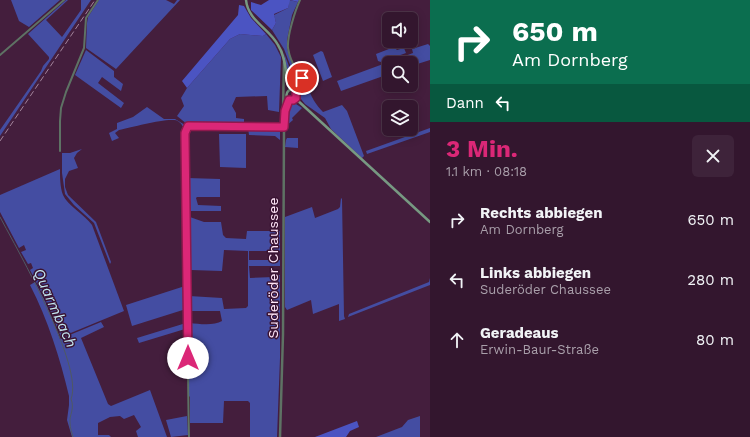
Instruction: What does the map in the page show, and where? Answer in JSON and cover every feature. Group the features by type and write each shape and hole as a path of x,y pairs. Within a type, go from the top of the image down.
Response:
{"main road":[{"path":"246,0 251,15 278,44 284,62 290,90"},
{"path":"290,90 296,92 296,99"},
{"path":"290,90 286,94 289,100 296,99"},
{"path":"296,99 430,222"}],"street":[{"path":"0,55 64,0"},
{"path":"60,151 60,121 63,103 68,86 84,48 86,18 98,0"},
{"path":"296,92 301,86 302,78 294,66 288,46 294,14 300,0"},
{"path":"284,62 282,110 284,118"},
{"name":"Suderöder Chaussee","path":"280,437 283,334 284,118 286,105 289,100"},
{"path":"189,437 185,133 188,126 284,127"}],"shaded area":[{"path":"11,0 60,0 29,27 19,21"},
{"path":"66,0 68,0 46,20 62,37 81,10 81,0 91,0 0,136 0,130 49,59 49,57 28,34"},
{"path":"99,0 166,0 174,4 177,0 180,0 116,69 86,48 88,17"},
{"path":"269,0 290,0 288,8 274,14 276,23 272,30 251,10 251,2 261,5"},
{"path":"289,0 298,2 292,15 287,48 293,66 301,80 298,88 296,87 297,83 284,49 272,30 276,23 274,15 288,8"},
{"path":"239,5 244,6 251,18 266,34 263,36 240,34 230,39 187,88 182,81 238,15"},
{"path":"240,34 263,36 266,34 275,45 281,57 279,112 268,110 267,96 236,97 232,106 236,113 236,118 244,119 244,125 187,124 177,116 184,106 181,98 187,88 230,39"},
{"path":"428,44 430,46 430,60 418,64 418,56 405,56 413,53 412,49"},
{"path":"391,48 395,48 397,50 404,48 406,53 398,56 382,56 381,62 378,61 376,54"},
{"path":"86,50 114,71 114,77 123,84 121,91 102,77 98,83 124,103 121,108 75,75"},
{"path":"321,51 323,52 332,77 323,81 313,55"},
{"path":"284,53 295,82 294,86 291,86 290,84"},
{"path":"382,64 382,76 341,91 337,81"},
{"path":"309,87 310,93 318,107 323,112 342,105 347,111 364,156 362,158 331,129 325,118 305,104 301,99 301,92 303,88"},
{"path":"289,104 296,104 302,108 292,118 293,120 286,126 286,115"},
{"path":"147,107 164,119 175,119 185,126 182,126 176,120 147,124 119,130 115,133 119,138 112,141 109,133 117,129 117,123 133,117"},
{"path":"248,128 280,129 280,140 275,136 249,135"},
{"path":"430,128 430,132 367,154 366,151 408,136 418,136 418,132"},
{"path":"219,134 246,134 246,168 220,167"},
{"path":"287,138 298,138 298,148 285,147"},
{"path":"82,149 74,158 78,168 69,171 65,179 65,187 68,195 96,222 111,262 110,264 94,223 74,205 65,194 62,173 62,153 70,153"},
{"path":"60,169 63,195 65,199 92,225 124,311 61,337 48,305 30,270 33,268 31,263 28,264 21,252 26,250 24,245 19,248 0,212 0,195"},
{"path":"187,178 220,179 220,197 196,198 198,205 221,206 221,211 187,211"},
{"path":"341,198 345,319 339,321 339,304 313,314 311,300 287,310 285,307 285,217 312,207 315,218 338,209 340,207"},
{"path":"187,216 204,222 221,222 223,235 226,238 246,239 247,231 280,231 280,251 249,251 249,260 280,260 280,266 249,266 250,278 274,277 275,275 280,275 280,358 277,437 250,437 250,403 248,401 224,401 223,423 190,423 189,321 190,323 215,324 222,321 220,311 189,312 189,296 222,298 224,309 246,308 248,306 248,251 224,250 222,271 191,270 188,274"},
{"path":"430,278 430,285 348,317 349,314 429,282"},
{"path":"35,282 45,301 60,339 101,322 104,327 81,338 108,404 111,406 150,390 167,437 138,437 136,431 141,427 134,415 124,419 120,416 110,417 98,423 98,435 109,435 111,437 72,437 67,420 69,396 53,339 30,285"},
{"path":"185,286 187,310 186,309 132,326 126,305"},
{"path":"186,323 186,329 139,343 137,338"},
{"path":"187,416 188,435 171,437 166,420"},
{"path":"420,416 420,437 376,437 402,427 408,420"},
{"path":"357,421 359,427 350,431 346,437 315,437"}],"waterway":[{"name":"Quarmbach","path":"0,217 47,308 68,361 72,383 70,427 73,437"}],"railway":[{"path":"0,141 95,0"}],"route":[{"path":"188,358 186,129 188,126 284,127 286,105 289,100 296,99 296,92 300,89 303,81 302,78"}]}
